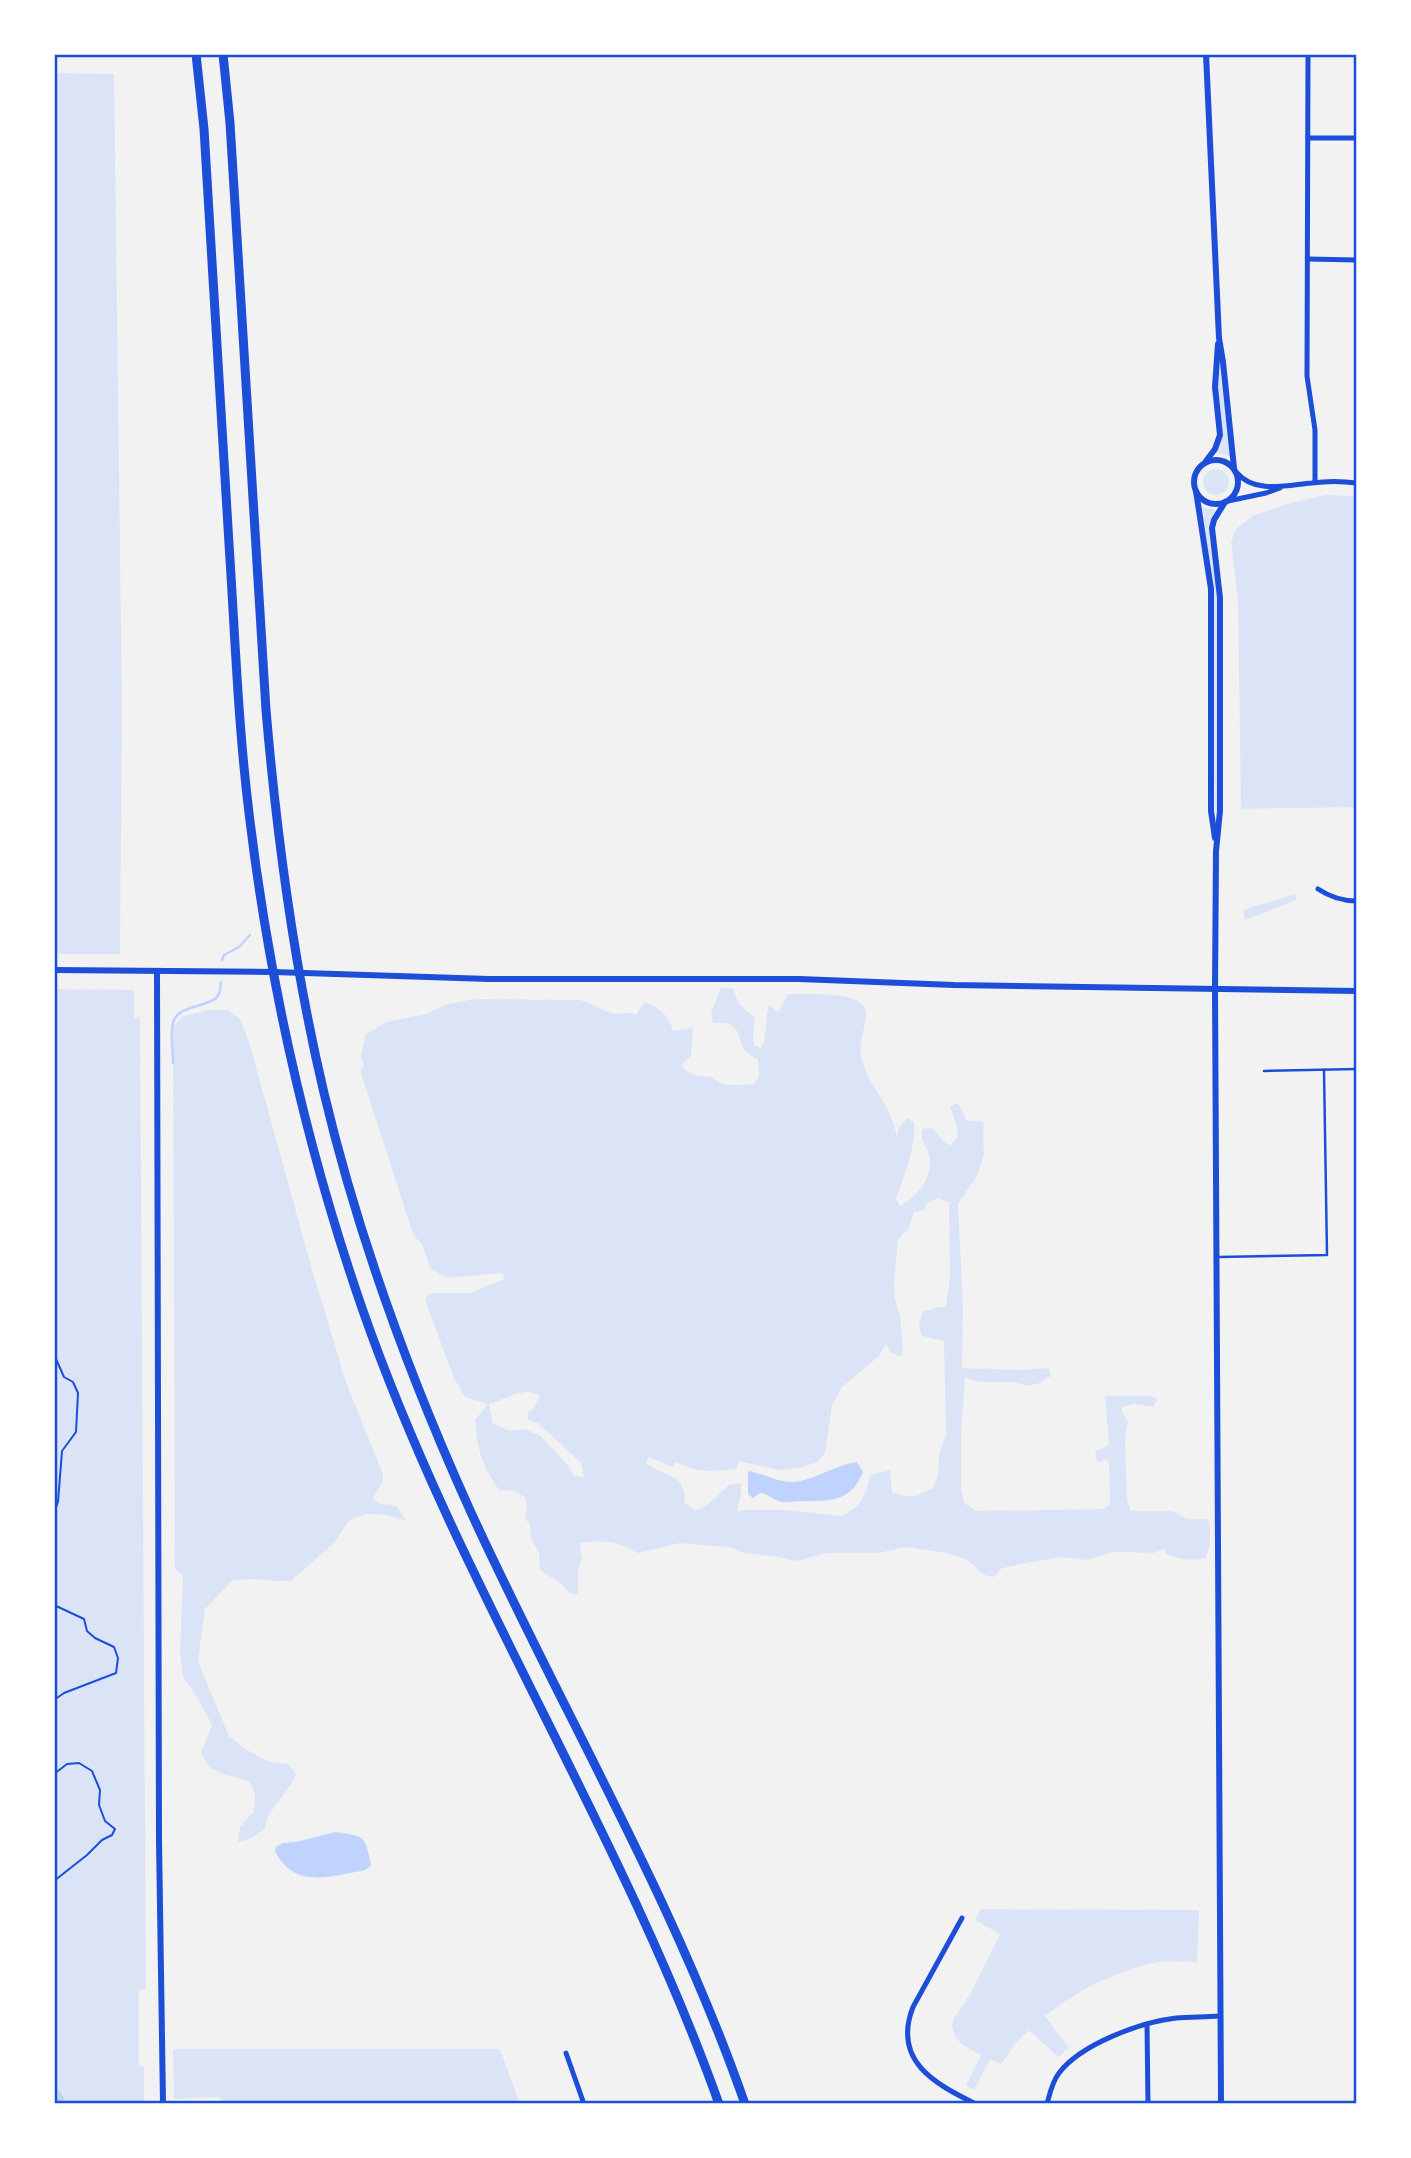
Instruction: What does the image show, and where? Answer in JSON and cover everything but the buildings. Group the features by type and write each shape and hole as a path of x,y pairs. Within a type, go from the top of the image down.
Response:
{"highway":[{"path":"196,54 204,129 249,815 274,972 298,1089 318,1165 362,1306 389,1382 425,1469 661,1957 719,2104"},
{"path":"223,54 230,123 265,710 279,847 299,973 324,1093 376,1272 412,1373 470,1509 667,1914 746,2104"}],"street":[{"path":"1206,54 1219,338 1238,485 1214,520 1212,528 1220,598 1220,811 1216,851 1215,989 1221,2104"},
{"path":"1308,54 1307,376 1315,430 1315,482"},
{"path":"1308,138 1357,138"},
{"path":"1308,260 1357,260"},
{"path":"1216,851 1211,811 1211,589 1195,476 1215,449 1220,435 1215,387 1219,338"},
{"path":"1203,464 1216,459 1223,460 1241,478 1254,484 1283,486 1315,482 1357,483"},
{"path":"1196,491 1205,501 1219,503 1266,494 1283,486"},
{"path":"1318,888 1338,899 1357,901"},
{"path":"54,970 274,972 489,979 799,979 954,985 1357,991"},
{"path":"157,971 159,1812 163,2104"},
{"path":"962,1919 913,2007 907,2029 912,2054 925,2074 976,2104"},
{"path":"1048,2104 1057,2075 1073,2060 1106,2039 1147,2024 1174,2018 1220,2016"},
{"path":"1147,2024 1148,2104"},
{"path":"566,2053 584,2104"}],"lane":[{"path":"1264,1070 1357,1069"},
{"path":"1217,1257 1327,1255 1324,1070"}],"path":[{"path":"54,1350 64,1377 73,1382 78,1393 75,1432 62,1451 58,1502 54,1513"},
{"path":"54,1605 83,1619 87,1631 114,1647 118,1668 116,1673 64,1693 54,1700"},
{"path":"54,1774 67,1764 79,1763 92,1771 100,1790 99,1805 105,1821 115,1829 112,1835 102,1840 88,1855 54,1881"}],"shaded area":[{"path":"54,73 114,74 122,706 120,954 54,954"},
{"path":"1218,362 1230,456 1216,453 1222,437"},
{"path":"1216,469 1225,473 1229,482 1225,491 1216,495 1207,491 1203,482 1207,473"},
{"path":"1325,495 1357,496 1357,807 1241,809 1238,602 1231,542 1236,529 1252,516"},
{"path":"1202,507 1216,510 1210,533 1218,632 1217,811 1214,606"},
{"path":"1295,894 1296,900 1245,920 1243,910"},
{"path":"721,987 733,989 739,1004 755,1018 754,1045 761,1048 769,1005 778,1012 788,994 848,997 865,1008 861,1052 867,1074 891,1116 897,1137 899,1127 908,1118 914,1122 912,1150 896,1198 900,1206 918,1192 927,1179 930,1164 922,1140 922,1130 934,1129 950,1146 957,1138 957,1127 950,1106 958,1103 967,1121 982,1121 984,1124 984,1154 978,1174 958,1204 963,1306 962,1368 1049,1368 1051,1376 1028,1386 965,1378 961,1432 961,1489 964,1503 977,1511 1103,1509 1110,1504 1109,1462 1106,1459 1098,1463 1095,1457 1096,1451 1109,1445 1105,1396 1152,1396 1157,1399 1154,1407 1134,1404 1122,1407 1128,1421 1125,1439 1127,1501 1131,1511 1172,1511 1187,1519 1208,1519 1210,1539 1206,1558 1181,1559 1166,1554 1165,1548 1154,1553 1113,1552 1087,1560 1059,1557 1002,1568 994,1577 984,1575 966,1559 907,1547 877,1553 826,1553 797,1561 745,1553 728,1547 680,1543 638,1553 611,1542 597,1542 581,1543 578,1594 569,1593 563,1585 540,1570 539,1552 531,1539 530,1524 525,1519 525,1497 513,1491 499,1490 481,1457 475,1420 488,1404 465,1397 454,1378 425,1300 430,1293 470,1293 505,1279 502,1273 447,1278 431,1269 422,1245 413,1234 360,1070 364,1066 361,1056 366,1034 387,1022 425,1014 448,1004 476,999 578,1000 609,1012 636,1015 644,1002 663,1013 673,1031 693,1028 691,1056 681,1065 687,1071 712,1077 726,1084 754,1084 759,1077 758,1060 746,1052 738,1032 729,1023 713,1023 711,1013","holes":["939,1198 949,1203 950,1278 946,1307 922,1312 919,1325 922,1336 944,1341 946,1433 939,1456 938,1476 932,1489 916,1496 905,1496 892,1492 890,1470 870,1475 866,1492 858,1506 842,1516 784,1510 737,1512 741,1483 729,1485 706,1506 696,1510 685,1503 682,1485 678,1480 646,1463 649,1457 672,1467 676,1462 698,1470 713,1471 736,1469 739,1461 778,1470 799,1468 818,1462 825,1453 832,1405 842,1387 879,1356 886,1344 891,1352 901,1357 903,1347 894,1281 898,1240 909,1228 914,1212 924,1210 928,1202","528,1392 540,1395 534,1408 528,1412 528,1420 538,1423 581,1463 584,1477 574,1476 566,1463 541,1436 525,1429 510,1431 493,1423 489,1404"]},
{"path":"54,989 134,990 134,1019 140,1016 146,1989 139,1990 139,2067 144,2067 144,2104 54,2104"},
{"path":"208,1010 227,1010 240,1019 250,1045 346,1382 383,1474 383,1481 373,1498 380,1504 396,1506 407,1521 387,1515 365,1514 349,1521 334,1543 291,1581 233,1580 205,1609 198,1661 229,1736 245,1749 270,1762 288,1764 296,1774 268,1816 265,1828 252,1838 238,1842 240,1827 254,1811 255,1793 249,1781 210,1768 201,1753 212,1725 183,1677 180,1653 183,1575 175,1569 173,1026 184,1016"},
{"path":"981,1909 1199,1910 1197,1962 1153,1963 1110,1977 1083,1991 1045,2016 1069,2048 1058,2057 1029,2030 1001,2064 990,2059 974,2090 966,2086 981,2055 961,2044 952,2027 953,2020 972,1991 1000,1934 975,1920"},
{"path":"173,2049 500,2049 520,2104 223,2104 220,2097 174,2099"}],"water":[{"path":"857,1462 863,1472 858,1482 839,1498 783,1502 760,1493 753,1498 748,1494 748,1471 792,1482"},
{"path":"335,1832 358,1836 365,1842 371,1865 366,1870 327,1877 303,1876 283,1863 275,1851 276,1847 283,1843"}],"waterway":[{"path":"222,960 224,955 239,947 250,935"},
{"path":"173,1063 172,1033 176,1017 185,1010 216,998 221,982"},
{"path":"54,2097 58,2104"}]}
